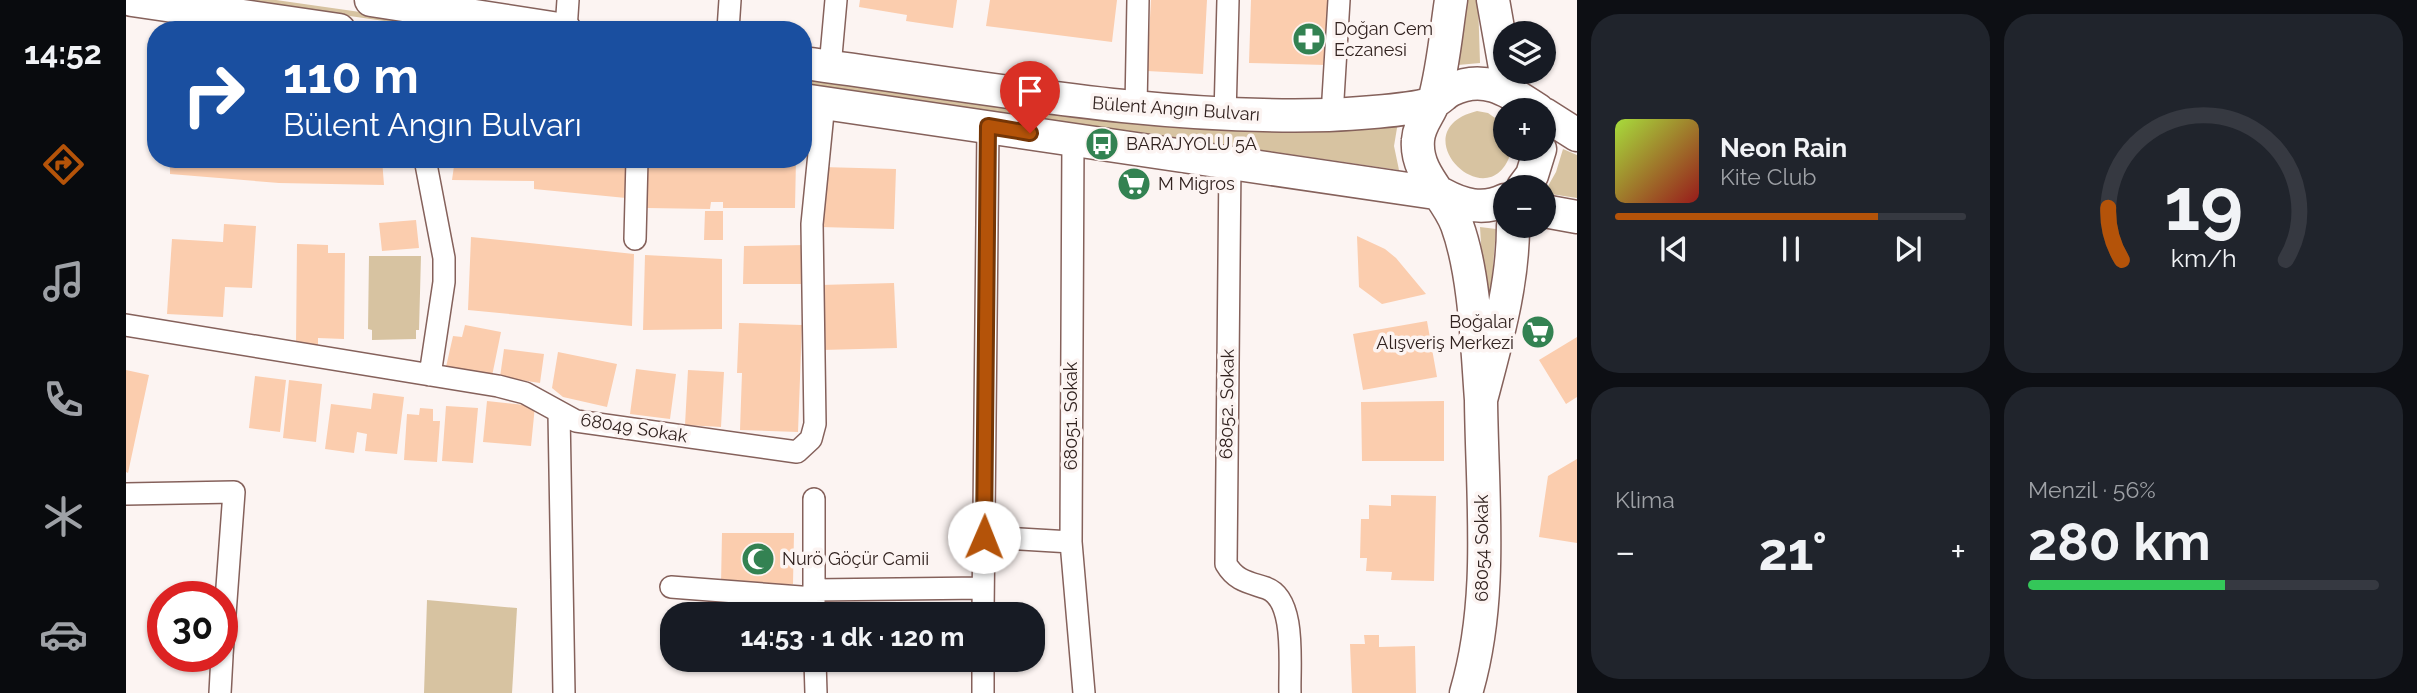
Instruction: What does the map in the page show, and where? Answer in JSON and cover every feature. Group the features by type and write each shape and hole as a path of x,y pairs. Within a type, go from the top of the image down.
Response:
{"main road":[{"path":"132,0 277,21"},
{"path":"1451,0 1433,103 1423,120 1418,139 1419,160 1427,179 1442,194 1460,204 1481,206 1493,203"},
{"path":"1493,0 1497,21"},
{"path":"387,1 496,9 535,21"},
{"name":"Bülent Angın Bulvarı","path":"816,65 1225,116 1332,115 1433,103 1449,90 1468,84 1488,83 1507,89 1519,98"},
{"path":"814,101 1442,194"},
{"name":"Bülent Angın Bulvarı","path":"1556,123 1577,135"},
{"path":"1442,194 1458,226 1474,306 1481,400"},
{"path":"1556,213 1577,217"},
{"path":"1481,400 1505,310 1513,238"},
{"name":"68054 Sokak","path":"1465,693 1476,654 1481,614 1481,400"}],"street":[{"path":"566,21 568,0"},
{"path":"729,21 730,0"},
{"path":"816,65 836,0"},
{"path":"1136,107 1138,0"},
{"path":"1225,116 1228,0"},
{"path":"1332,115 1339,0"},
{"name":"68049 Sokak","path":"126,326 525,393 576,421 797,452 805,447 815,424 812,225 814,101"},
{"path":"983,602 988,126"},
{"name":"68051. Sokak","path":"1073,139 1071,542 1084,693"},
{"name":"68052. Sokak","path":"1230,162 1226,564 1234,576 1269,589 1281,598 1287,611 1290,693"},
{"path":"427,168 444,258 444,282 430,375"},
{"path":"635,239 637,168"},
{"path":"559,413 564,693"},
{"path":"126,494 234,492 227,581"},
{"path":"814,499 814,601"},
{"path":"984,537 1071,542"},
{"path":"671,587 814,601 984,588"},
{"path":"219,693 221,672"},
{"path":"815,672 816,693"},
{"path":"983,672 983,693"}],"shaded area":[{"path":"239,0 276,0 423,21 385,21"},
{"path":"1466,0 1478,0 1480,63 1458,65"},
{"path":"812,80 1082,117 1217,130 1307,129 1353,125 1399,116 1394,146 1399,170 812,86"},
{"path":"1477,111 1493,117 1493,161 1506,161 1501,170 1487,178 1471,176 1457,166 1448,152 1446,136 1455,121"},
{"path":"1563,149 1577,155 1577,198 1556,195 1556,172"},
{"path":"1480,227 1493,229 1493,238 1495,238 1487,342"},
{"path":"369,256 421,256 419,330 416,330 416,339 372,340 372,330 368,329"},
{"path":"427,600 517,608 512,693 424,693"}],"building":[{"path":"860,0 957,0 953,28 906,21 907,15 859,7"},
{"path":"990,0 1117,0 1112,42 986,26"},
{"path":"1151,0 1207,0 1203,74 1147,71"},
{"path":"1251,0 1328,0 1326,65 1249,63"},
{"path":"822,167 896,169 894,229 820,227"},
{"path":"170,168 383,168 384,185 279,183 170,174"},
{"path":"454,168 626,168 626,198 534,189 534,181 452,180"},
{"path":"648,168 796,168 795,208 723,208 723,202 711,202 710,209 647,208"},
{"path":"705,211 723,211 723,240 704,240"},
{"path":"416,220 419,248 382,251 379,223"},
{"path":"224,224 256,226 252,288 225,287 223,317 167,314 172,239 223,242"},
{"path":"1357,236 1385,249 1396,258 1426,294 1382,304 1359,287"},
{"path":"471,237 634,254 632,326 468,310"},
{"path":"297,244 328,245 328,253 345,253 344,339 318,338 318,346 296,346"},
{"path":"806,245 806,284 743,284 744,246"},
{"path":"645,255 722,259 722,329 643,330"},
{"path":"894,283 897,348 822,350 820,285"},
{"path":"1427,321 1437,377 1363,390 1353,334"},
{"path":"739,323 802,325 798,432 740,430 742,373 737,373"},
{"path":"465,325 501,332 492,376 446,367 453,336 462,337"},
{"path":"1577,337 1577,397 1566,404 1539,360"},
{"path":"504,349 544,354 540,383 500,377"},
{"path":"558,352 617,364 607,407 563,397 552,388"},
{"path":"636,369 676,374 670,419 630,414"},
{"path":"126,370 149,375 128,473 126,472"},
{"path":"688,370 724,372 721,427 685,425"},
{"path":"255,376 286,380 280,432 249,428"},
{"path":"289,380 322,384 316,442 283,438"},
{"path":"373,393 404,397 397,454 365,451 367,434 357,432 354,453 325,449 331,404 371,409"},
{"path":"487,401 535,406 531,446 483,442"},
{"path":"1444,401 1444,461 1362,461 1361,402"},
{"path":"446,406 478,408 473,463 442,461"},
{"path":"420,408 433,409 433,421 440,421 437,462 404,460 407,414 419,415"},
{"path":"1577,459 1577,543 1539,537 1548,476"},
{"path":"1391,495 1436,496 1434,581 1391,580 1392,572 1366,571 1367,558 1360,558 1361,519 1369,519 1369,505 1391,506"},
{"name":"Nurö Göçür Camii","path":"722,533 794,533 793,584 721,584"},
{"path":"1364,635 1379,635 1379,647 1415,646 1416,693 1352,693 1350,644 1365,644"}],"place":[{"name":"Doğan Cem Eczanesi","path":"1309,39"},
{"name":"BARAJYOLU 5A","path":"1102,144"},
{"name":"M Migros","path":"1134,184"},
{"name":"Boğalar Alışveriş Merkezi","path":"1538,332"},
{"name":"Nurö Göçür Camii","path":"758,559"}],"route":[{"path":"984,537 988,126 1030,133"}]}
